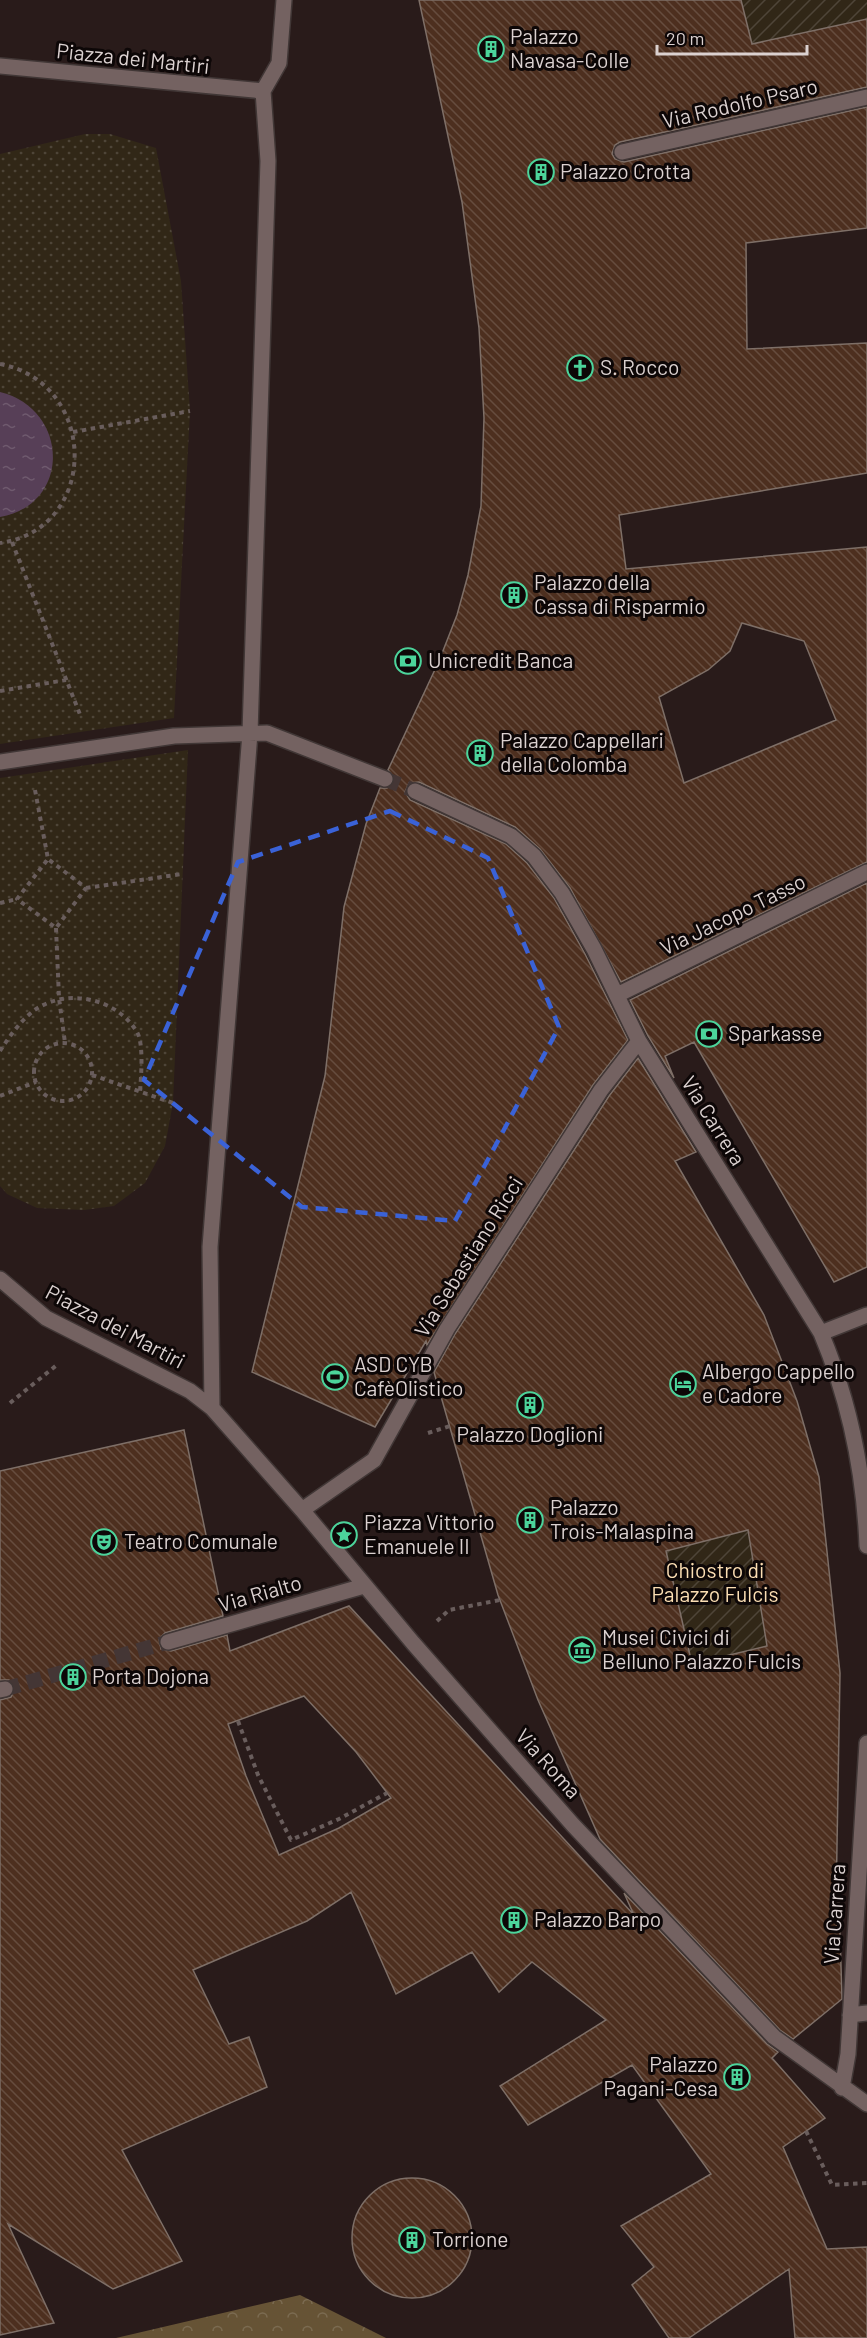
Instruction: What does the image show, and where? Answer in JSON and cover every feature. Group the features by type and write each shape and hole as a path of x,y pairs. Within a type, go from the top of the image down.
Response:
{"street":[{"path":"284,0 279,63 263,91 268,161 250,733 210,1247 212,1408 302,1510"},
{"name":"Piazza dei Martiri","path":"0,66 263,91"},
{"name":"Via Rodolfo Psaro","path":"622,152 867,97"},
{"path":"0,762 174,736 267,733 385,779"},
{"name":"Via Carrera","path":"415,791 511,836 534,856 562,893 639,1041 821,1333 835,1367 860,1460 867,1546"},
{"name":"Via Jacopo Tasso","path":"617,995 867,872"},
{"name":"Via Sebastiano Ricci","path":"302,1510 374,1460 453,1319 601,1090 639,1041"},
{"name":"Piazza dei Martiri","path":"0,1279 46,1318 190,1391 212,1408"},
{"path":"821,1333 867,1315"},
{"name":"Via Roma","path":"302,1510 363,1586 573,1825 774,2037 867,2104"},
{"name":"Via Rialto","path":"168,1642 363,1586"},
{"name":"Via Carrera","path":"842,2088 850,2015 867,1743"},
{"path":"850,2015 867,2013"}],"path":[{"path":"0,363 16,367 42,382 62,404 74,432 76,459 70,487 57,510 37,529 12,542 0,543"},
{"path":"74,432 190,411"},
{"path":"12,542 95,748"},
{"path":"0,691 66,680"},
{"path":"29,757 48,858 87,888"},
{"path":"0,903 17,899 48,858"},
{"path":"65,1043 59,998 56,928 87,888 183,874"},
{"path":"17,899 56,928"},
{"path":"0,1051 15,1029 33,1011 59,998 96,1000 119,1012 138,1034 142,1065 140,1092"},
{"path":"65,1043 82,1050 88,1057 92,1075 84,1093 67,1101 48,1097 36,1082 36,1063 40,1055 55,1044 65,1043"},
{"path":"92,1075 173,1103"},
{"path":"0,1096 36,1082"},
{"path":"10,1402 87,1340"},
{"path":"413,1643 449,1610 500,1600"},
{"path":"238,1721 258,1775 291,1840 339,1819 387,1793"},
{"path":"806,2131 832,2185 867,2183"}],"highlighted area":[{"path":"390,811 488,858 559,1027 455,1221 302,1207 144,1080 238,862"}],"green space":[{"path":"741,0 867,0 867,19 742,46"},
{"path":"85,134 110,134 156,148 181,281 190,411 174,718 0,744 0,154"},
{"path":"188,750 173,1103 165,1146 145,1183 114,1206 84,1210 37,1208 7,1194 0,1186 0,778"},
{"name":"Chiostro di Palazzo Fulcis","path":"748,1530 767,1646 692,1664 666,1551"},
{"path":"300,2295 386,2338 116,2338"}],"water":[{"path":"0,392 23,402 39,417 49,436 53,456 50,476 40,494 24,509 0,517"}],"building":[{"path":"419,0 741,0 752,44 867,19 867,87 620,142 615,145 612,154 615,159 624,162 867,107 867,228 746,243 747,349 867,343 867,473 619,515 626,569 867,547 867,862 621,982 570,888 540,849 515,827 419,782 409,783 405,792 410,800 506,844 527,863 554,898 628,1040 593,1085 427,1345 426,1341 375,1427 252,1372 325,1076 344,907 366,824 380,788 387,788 394,783 394,777 388,770 439,661 457,615 468,575 481,506 484,418 479,328 462,202","holes":["742,623 804,641 836,720 684,783 659,697 708,670 730,651"]},
{"path":"867,883 867,1267 834,1282 694,1042 665,1056 674,1078 648,1036 630,1000"},
{"path":"638,1058 696,1152 675,1161 764,1315 797,1401 819,1477 840,1673 836,1903 839,1901 842,1999 793,2039 780,2030 600,1839 538,1700 498,1595 434,1372 455,1334 609,1096","holes":["748,1530 767,1646 692,1664 666,1551"]},
{"path":"184,1430 223,1616 165,1633 159,1639 161,1649 171,1651 227,1635 230,1651 349,1606 634,1915 624,1893 767,2044 778,2052 772,2058 825,2118 783,2147 827,2249 867,2247 867,2338 795,2338 789,2269 689,2338 669,2338 632,2285 654,2267 621,2226 711,2174 632,2065 528,2125 500,2086 606,2020 532,1962 499,1992 472,1952 396,1994 351,1892 307,1921 193,1970 229,2044 249,2037 267,2087 122,2150 182,2261 113,2289 8,2224 54,2323 0,2335 0,1700 11,1697 15,1688 9,1680 0,1680 0,1471","holes":["304,1696 356,1752 391,1798 339,1828 279,1855 246,1776 228,1724"]},
{"name":"Torrione","path":"412,2178 435,2182 455,2195 468,2215 472,2238 468,2261 455,2281 435,2294 412,2298 389,2294 369,2281 356,2261 352,2238 356,2215 369,2195 389,2182"}],"tunnel":[{"path":"385,779 415,791"},
{"path":"5,1689 168,1642"}],"place":[{"name":"Palazzo Navasa-Colle","path":"491,49"},
{"name":"Palazzo Crotta","path":"541,172"},
{"name":"S. Rocco","path":"580,368"},
{"name":"Palazzo della Cassa di Risparmio","path":"514,595"},
{"name":"Unicredit Banca","path":"408,661"},
{"name":"Palazzo Cappellari della Colomba","path":"480,753"},
{"name":"Sparkasse","path":"709,1034"},
{"name":"ASD CYB CafèOlistico","path":"335,1377"},
{"name":"Albergo Cappello e Cadore","path":"683,1384"},
{"name":"Palazzo Doglioni","path":"530,1405"},
{"name":"Palazzo Trois-Malaspina","path":"530,1520"},
{"name":"Piazza Vittorio Emanuele II","path":"344,1535"},
{"name":"Teatro Comunale","path":"104,1542"},
{"name":"Musei Civici di Belluno Palazzo Fulcis","path":"582,1650"},
{"name":"Porta Dojona","path":"73,1677"},
{"name":"Palazzo Barpo","path":"514,1920"},
{"name":"Palazzo Pagani-Cesa","path":"737,2077"},
{"name":"Torrione","path":"412,2240"}]}
